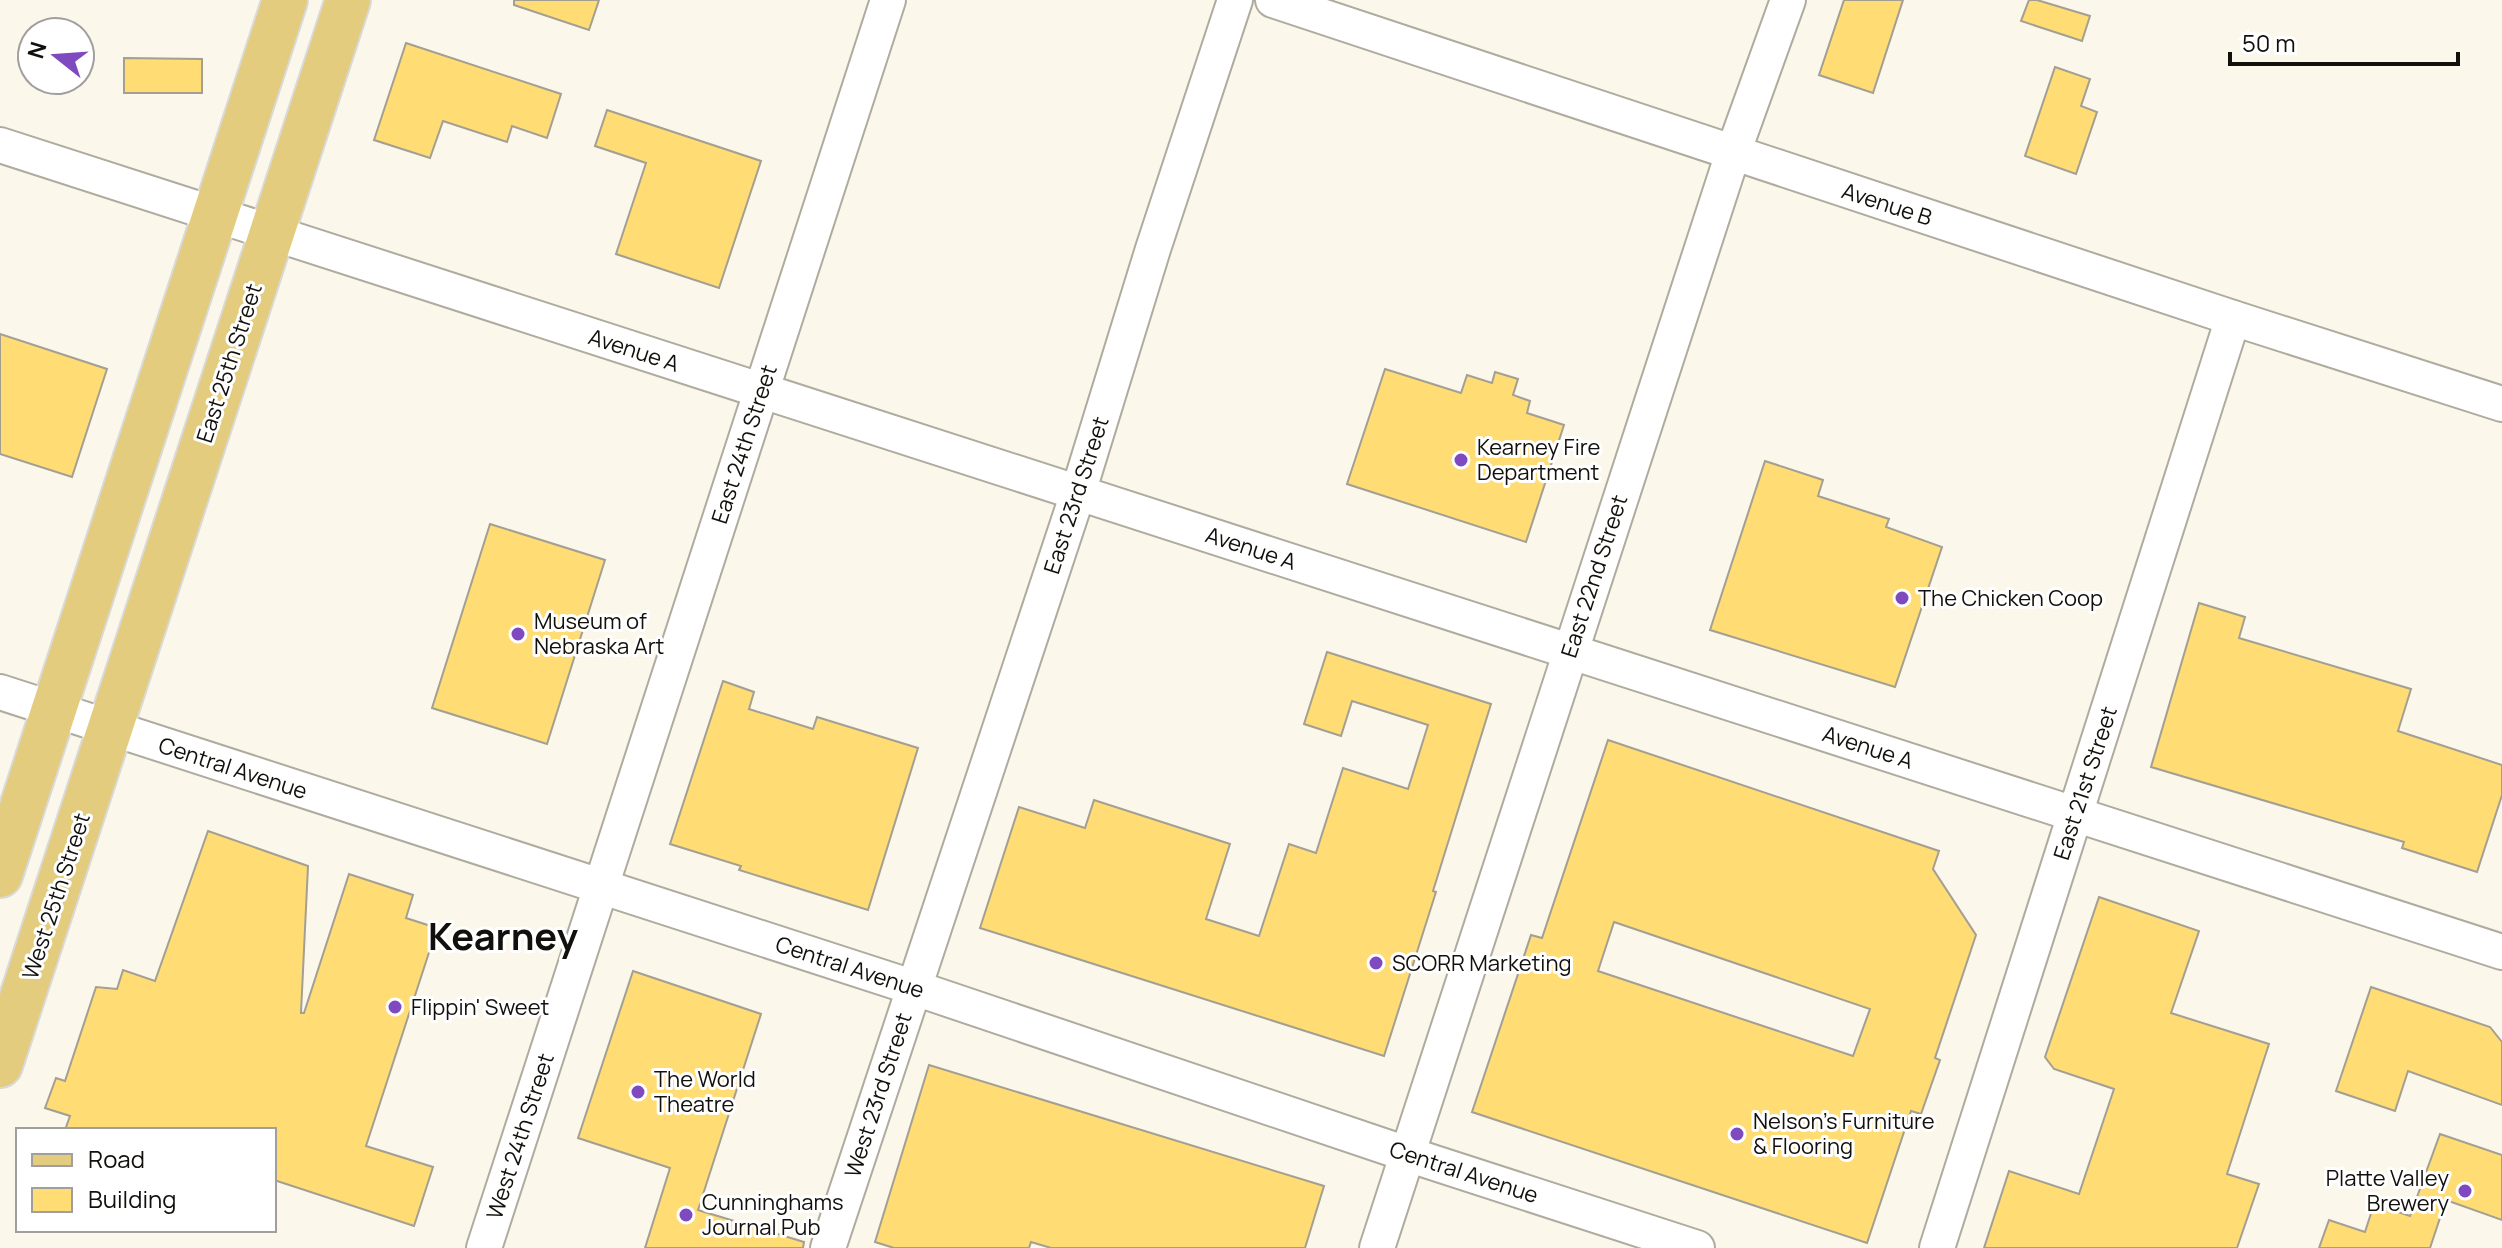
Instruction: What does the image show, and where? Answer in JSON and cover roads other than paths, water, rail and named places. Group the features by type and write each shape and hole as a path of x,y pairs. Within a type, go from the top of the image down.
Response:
{"main road":[{"path":"0,875 285,0"},
{"name":"East 25th Street","path":"111,727 348,0"},
{"name":"West 25th Street","path":"0,1065 111,727"}],"street":[{"name":"East 24th Street","path":"600,887 888,0"},
{"name":"East 23rd Street","path":"912,987 1078,493 1153,249 1235,0"},
{"name":"Avenue B","path":"1273,0 2502,404"},
{"name":"East 22nd Street","path":"1377,1248 1733,153 1788,0"},
{"name":"Avenue A","path":"0,145 2502,952"},
{"name":"East 21st Street","path":"1937,1248 2233,318"},
{"name":"Central Avenue","path":"0,692 912,987 1697,1248"},
{"name":"West 24th Street","path":"484,1248 600,887"},
{"name":"West 23rd Street","path":"828,1248 912,987"}],"place":[{"name":"Kearney Fire Department","path":"1461,460"},
{"name":"The Chicken Coop","path":"1902,598"},
{"name":"Museum of Nebraska Art","path":"518,634"},
{"name":"SCORR Marketing","path":"1376,963"},
{"name":"Flippin' Sweet","path":"395,1007"},
{"name":"The World Theatre","path":"638,1092"},
{"name":"Nelson's Furniture & Flooring","path":"1737,1134"},
{"name":"Platte Valley Brewery","path":"2465,1191"},
{"name":"Cunninghams Journal Pub","path":"686,1215"}],"district":[{"name":"Kearney","path":"503,937"}]}
